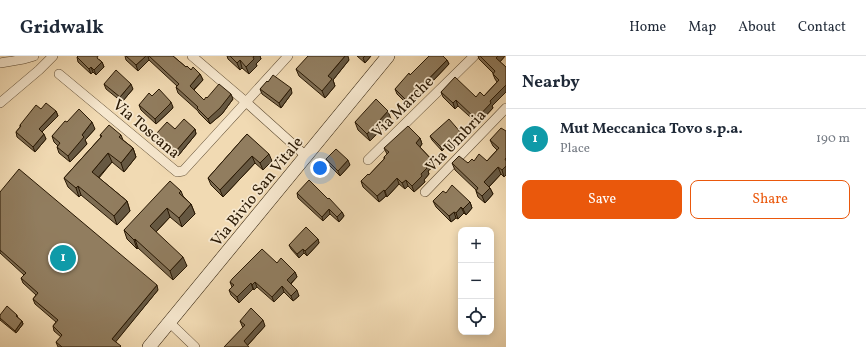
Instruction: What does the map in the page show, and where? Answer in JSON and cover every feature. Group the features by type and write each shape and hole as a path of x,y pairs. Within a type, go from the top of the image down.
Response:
{"main road":[{"name":"Via Bivio San Vitale","path":"149,347 388,56"}],"street":[{"path":"0,63 13,58 26,59 34,56"},
{"path":"0,103 53,56"},
{"path":"192,56 306,156"},
{"name":"Via Toscana","path":"59,74 177,172 183,171 288,56"},
{"name":"Via Marche","path":"368,160 474,56"},
{"name":"Via Umbria","path":"425,192 506,108"},
{"path":"170,322 195,347"}],"building":[{"path":"98,56 97,58 102,62 94,70 91,67 89,69 77,57"},
{"path":"126,56 146,56 136,65"},
{"path":"149,56 173,56 191,70 193,67 200,74 190,86 204,100 219,84 231,94 220,108 208,119 197,108 198,107 176,87 179,84"},
{"path":"230,56 254,56 254,59 246,67 240,60 237,63"},
{"path":"308,56 345,56 328,76 332,79 322,91 296,69"},
{"path":"429,56 443,56 447,60 407,101 395,89 409,73 410,75"},
{"path":"480,56 498,56 496,58 506,67 506,85 490,101 491,103 476,119 456,100 453,103 441,92 455,77 476,97 480,92 484,96 499,80 493,74 495,71"},
{"path":"116,70 131,84 120,97 104,84"},
{"path":"273,75 291,88 279,103 260,89"},
{"path":"159,89 171,102 155,119 139,105 149,93 152,96"},
{"path":"376,99 388,111 367,134 355,122"},
{"path":"46,103 56,111 39,129 44,134 33,147 16,132 36,105 41,109"},
{"path":"79,109 92,122 82,135 84,137 68,156 57,147 60,143 52,136 65,121 67,122"},
{"path":"184,119 195,129 176,151 156,134 167,122 175,129"},
{"path":"449,119 462,134 449,146 445,142 441,147 430,136"},
{"path":"109,125 121,135 119,137 133,148 121,163 108,153 92,172 127,201 114,216 78,186 76,188 64,178 102,136 100,135"},
{"path":"408,126 420,138 416,143 432,160 425,166 427,168 421,174 422,176 412,186 406,180 402,183 397,178 385,191 384,190 377,196 361,181 368,174 369,175 385,158 384,157 389,152 384,148"},
{"path":"501,128 506,131 506,166 502,170 498,167 484,182 490,188 482,196 476,191 478,188 452,163 459,156 468,163 472,159 474,161 479,154 487,161 499,148 490,140"},
{"path":"247,134 269,154 260,163 252,156 220,190 208,178"},
{"path":"336,149 348,160 338,171 326,159"},
{"path":"19,169 157,285 112,339 121,346 120,347 62,347 56,342 62,335 53,326 58,320 33,299 38,293 21,278 26,273 0,250 0,192"},
{"path":"309,180 342,212 337,217 329,209 322,217 297,193"},
{"path":"170,181 181,191 179,193 191,204 179,218 167,208 150,226 183,257 170,271 124,230"},
{"path":"452,185 470,202 463,209 461,207 456,213 454,212 449,216 433,201 443,191 446,193"},
{"path":"306,227 318,239 305,251 303,249 297,254 289,245"},
{"path":"262,249 277,263 281,258 295,272 287,280 297,290 291,296 282,286 272,297 255,282 252,285 251,283 237,297 229,290 234,285 230,282 232,279"},
{"path":"7,306 22,321 15,331 0,318 0,315"},
{"path":"251,308 263,320 244,341 249,347 224,347 245,325 240,321"}],"place":[{"name":"Mut Meccanica Tovo s.p.a.","path":"63,258"}]}
